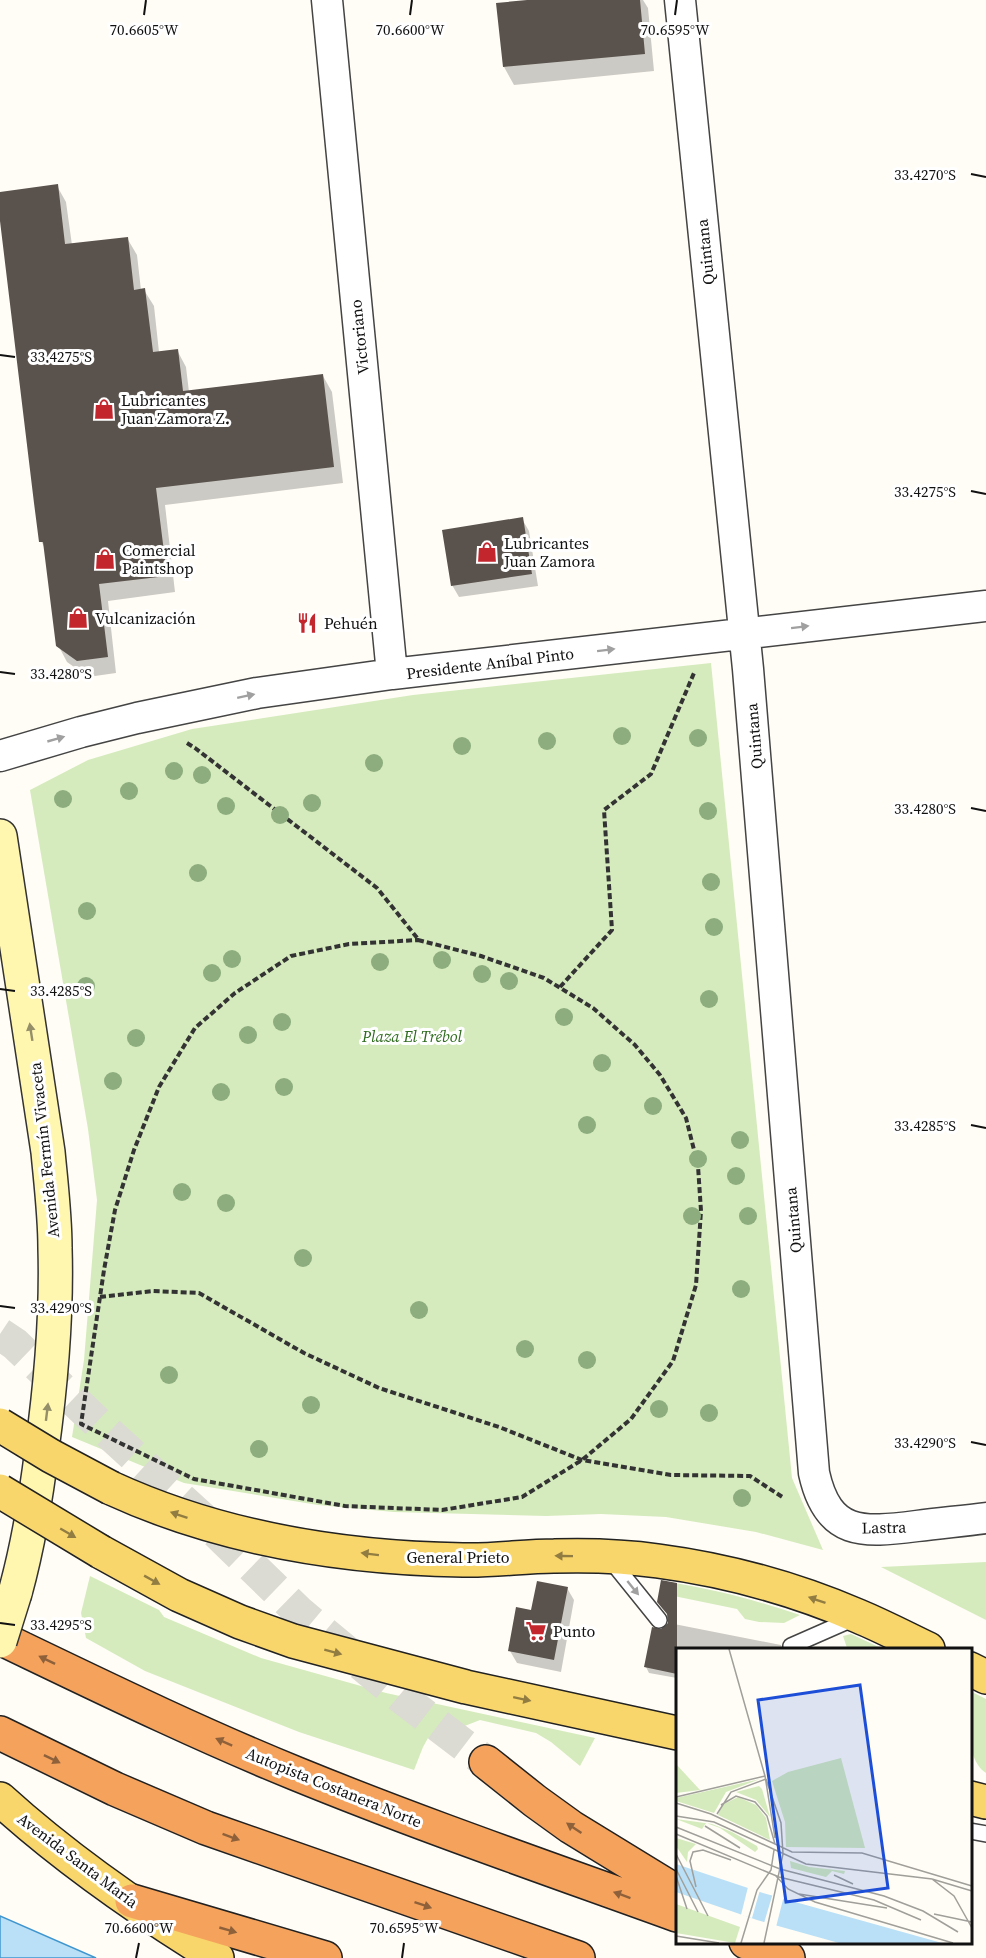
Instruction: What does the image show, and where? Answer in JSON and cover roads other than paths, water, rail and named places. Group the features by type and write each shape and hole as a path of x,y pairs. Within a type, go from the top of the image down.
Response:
{"highway":[{"name":"Autopista Costanera Norte","path":"0,1639 171,1719 295,1773 397,1814 676,1914"},
{"path":"0,1733 115,1789 206,1828 578,1958"},
{"path":"486,1762 535,1802 571,1827 676,1891"},
{"path":"132,1901 325,1958"},
{"path":"752,1943 776,1952"}],"main road":[{"name":"Avenida Fermín Vivaceta","path":"0,836 48,1152 55,1249 54,1326 36,1501 24,1563 0,1639"},
{"name":"General Prieto","path":"0,1425 111,1488 178,1515 248,1536 312,1547 399,1557 465,1560 607,1556 704,1568 754,1580 825,1603 860,1616 926,1648"},
{"path":"0,1491 101,1552 179,1595 240,1623 293,1641 466,1687 676,1733"},
{"path":"971,1670 986,1677"},
{"path":"971,1798 986,1802"},
{"name":"Avenida Santa María","path":"0,1799 35,1831 132,1901 217,1958"},
{"path":"0,1830 35,1831"}],"street":[{"name":"Victoriano","path":"327,0 392,674"},
{"name":"Quintana","path":"680,0 744,634 814,1473"},
{"name":"Presidente Aníbal Pinto","path":"0,756 137,718 257,693 392,674 986,606"},
{"name":"Lastra","path":"814,1473 822,1499 830,1513 854,1528 882,1531 986,1518"}],"lane":[{"path":"607,1556 659,1620"},
{"path":"790,1646 860,1616"},
{"path":"971,1831 986,1834"}],"water":[{"path":"0,1916 96,1958 0,1958"}],"tunnel":[{"path":"0,1334 15,1344 300,1613 402,1698 486,1762"}],"place":[{"name":"Lubricantes Juan Zamora Z.","path":"104,409"},
{"name":"Lubricantes Juan Zamora","path":"487,552"},
{"name":"Comercial Paintshop","path":"105,559"},
{"name":"Vulcanización","path":"78,618"},
{"name":"Pehuén","path":"307,623"},
{"name":"Punto","path":"536,1631"}],"park label":[{"name":"Plaza El Trébol","path":"412,1036"}]}
